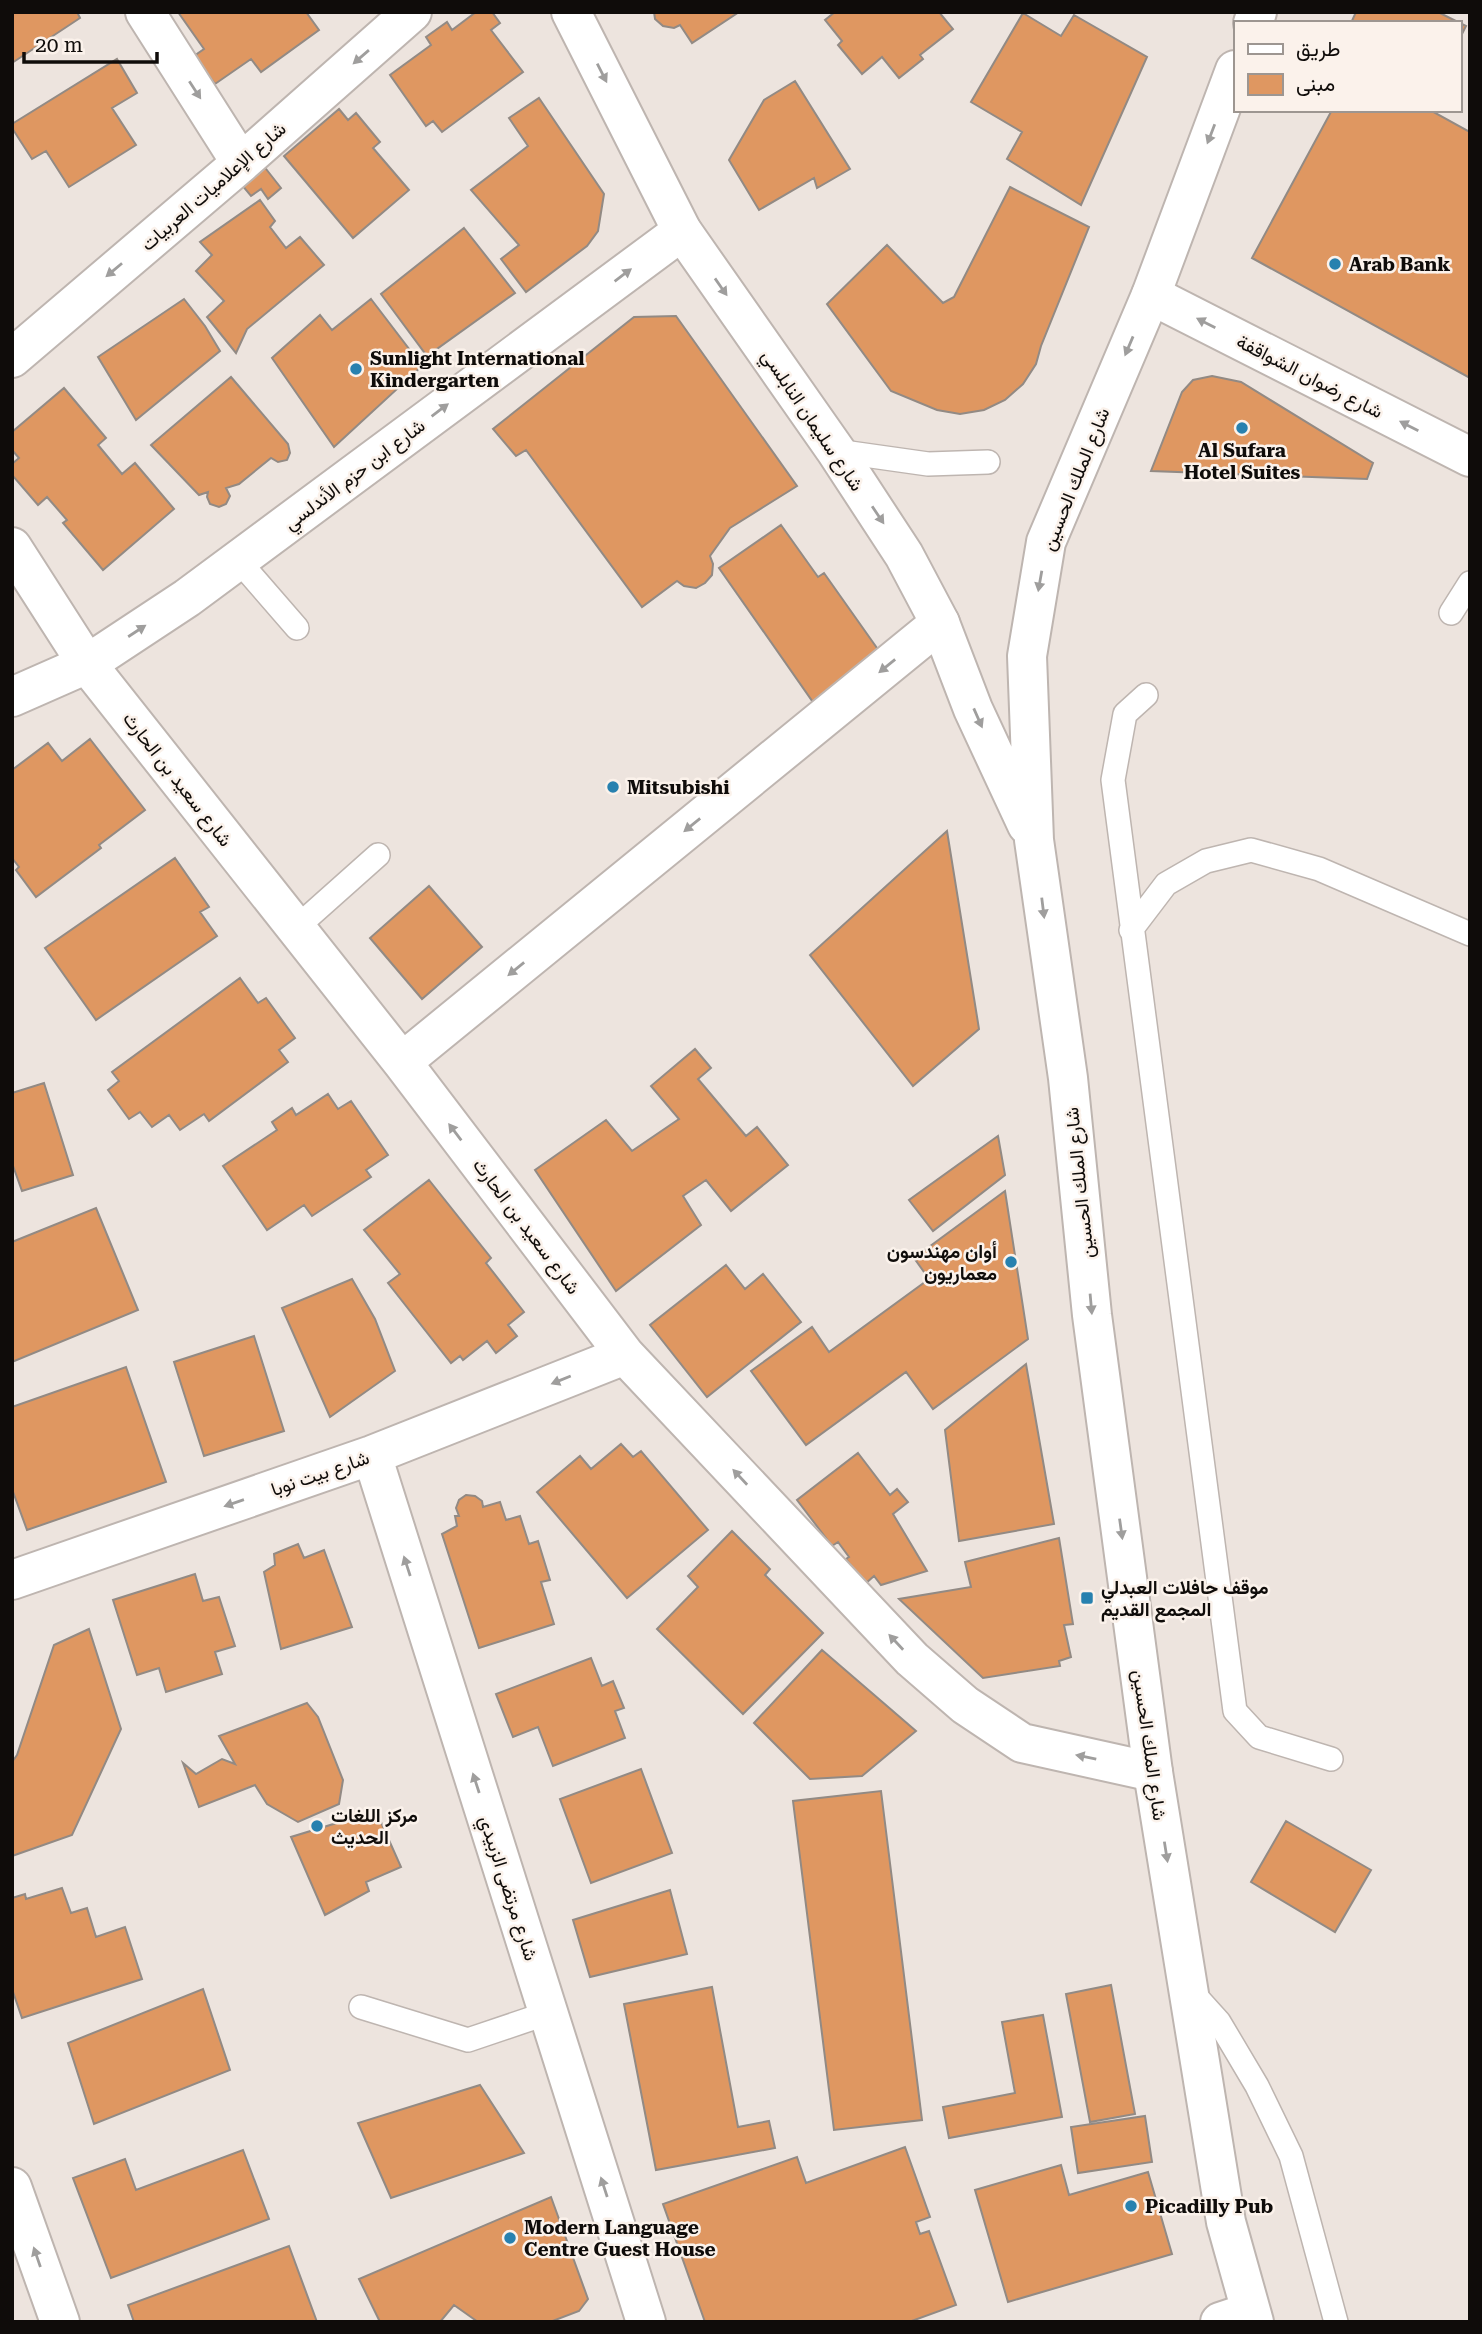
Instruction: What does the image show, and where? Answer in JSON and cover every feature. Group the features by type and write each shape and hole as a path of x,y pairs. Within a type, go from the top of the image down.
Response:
{"street":[{"path":"145,12 241,163"},
{"name":"شارع الإعلاميات العربيات","path":"12,358 241,163 412,12"},
{"name":"شارع سليمان النابلسي","path":"571,12 682,231 904,555 940,622 973,709 1034,840"},
{"name":"شارع الملك الحسين","path":"1234,73 1150,295 1046,542 1027,656 1034,840 1068,1078 1092,1315 1153,1772 1241,2318"},
{"name":"شارع ابن حزم الأندلسي","path":"12,697 86,664 187,598 682,231"},
{"name":"شارع رضوان الشواقفة","path":"1150,295 1470,457"},
{"name":"شارع سعيد بن الحارث","path":"12,547 86,664 402,1062 625,1355 912,1659 965,1705 1022,1743 1153,1772"},
{"path":"402,1062 940,622"},
{"name":"شارع بيت نوبا","path":"12,1580 372,1455 625,1355"},
{"name":"شارع مرتضى الزبيدي","path":"372,1455 646,2322"},
{"path":"12,2187 60,2322"}],"lane":[{"path":"835,451 928,464 988,462"},
{"path":"238,559 297,628"},
{"path":"1451,613 1470,583"},
{"path":"1146,695 1125,714 1113,780 1235,1711 1259,1737 1331,1759"},
{"path":"1131,930 1167,884 1206,861 1251,850 1319,870 1470,934"},
{"path":"296,928 378,855"},
{"path":"1188,1988 1219,2022 1257,2086 1291,2155 1336,2322"},
{"path":"361,2007 468,2040 548,2013"}],"building":[{"path":"12,12 77,12 80,18 12,63"},
{"path":"178,12 306,12 319,30 261,72 251,59 215,84 194,56 204,49"},
{"path":"476,12 492,12 500,23 491,30 523,72 442,132 433,121 426,126 390,75 431,45 426,37 447,22 452,30"},
{"path":"654,12 739,12 692,43 680,25 674,28 663,26 655,19"},
{"path":"835,12 939,12 953,29 920,55 923,59 899,78 882,57 862,74 838,45 842,41 825,20"},
{"path":"1356,12 1438,12 1456,21 1352,21"},
{"path":"1023,13 1061,36 1074,15 1147,57 1081,205 1007,159 1022,132 971,102"},
{"path":"1461,24 1466,26 1461,36"},
{"path":"117,59 137,93 112,108 136,145 69,187 46,151 32,159 12,124"},
{"path":"795,81 850,169 817,188 814,178 759,210 729,160 764,100"},
{"path":"539,98 604,194 598,231 587,246 526,292 501,259 519,245 471,190 528,146 509,118"},
{"path":"339,109 348,120 356,113 380,142 373,148 409,190 353,238 284,156"},
{"path":"1331,112 1434,112 1470,132 1470,378 1252,258"},
{"path":"259,160 281,188 268,199 261,189 251,196 236,178"},
{"path":"1010,187 1089,227 1036,364 1023,384 1005,400 984,410 960,414 937,410 891,391 827,304 887,245 943,303 954,297"},
{"path":"260,200 275,221 270,227 286,248 300,237 324,265 247,329 236,353 207,317 224,301 196,271 212,255 200,242"},
{"path":"464,228 515,293 427,356 381,294"},
{"path":"184,299 220,351 136,420 98,357"},
{"path":"371,299 422,366 334,447 272,358 320,315 332,330"},
{"path":"676,316 797,486 730,528 710,556 713,564 712,575 705,583 696,588 684,586 677,581 642,607 526,450 516,456 493,429 634,317"},
{"name":"Al Sufara Hotel Suites","path":"1212,376 1241,382 1373,463 1367,479 1151,471 1182,392 1193,380"},
{"path":"231,377 288,444 290,453 287,460 278,462 271,458 239,484 226,488 230,496 226,504 219,507 210,504 208,492 199,495 151,445"},
{"path":"64,388 106,438 98,445 122,474 135,463 174,509 103,570 63,523 67,520 47,497 38,505 12,475 12,464 19,458 12,450 12,432"},
{"path":"781,525 818,577 824,573 884,658 815,705 719,568"},
{"path":"90,739 145,810 99,845 101,848 36,897 16,870 19,867 12,858 12,770 48,743 62,761"},
{"path":"947,831 979,1029 913,1086 810,955"},
{"path":"175,858 209,907 200,912 217,936 96,1020 45,948"},
{"path":"429,886 482,947 422,999 370,938"},
{"path":"240,978 258,1003 266,998 295,1038 279,1050 288,1062 209,1121 204,1114 180,1130 169,1115 152,1127 140,1112 129,1119 108,1090 119,1081 112,1072"},
{"path":"695,1049 711,1068 698,1079 746,1136 757,1127 788,1165 731,1211 706,1180 683,1196 701,1225 616,1291 535,1170 606,1120 632,1151 679,1119 651,1086"},
{"path":"44,1083 73,1175 22,1191 12,1163 12,1093"},
{"path":"328,1094 338,1109 351,1101 388,1155 366,1170 371,1177 312,1216 304,1205 267,1230 223,1166 277,1130 272,1122 292,1108 296,1115"},
{"path":"998,1136 1005,1175 933,1231 909,1200"},
{"path":"429,1180 491,1258 486,1263 524,1312 508,1325 517,1336 496,1353 487,1341 463,1360 460,1356 451,1363 388,1283 400,1274 364,1230"},
{"path":"1005,1191 1028,1339 933,1409 906,1372 806,1445 751,1371 812,1327 829,1352 929,1279 914,1258"},
{"path":"96,1208 138,1310 12,1362 12,1242"},
{"path":"726,1265 745,1289 763,1274 801,1322 707,1397 650,1325"},
{"path":"352,1279 375,1319 395,1371 330,1417 282,1308"},
{"path":"254,1336 284,1431 204,1456 174,1362"},
{"path":"1026,1364 1054,1524 959,1541 945,1430"},
{"path":"126,1367 166,1482 27,1530 12,1489 12,1407"},
{"path":"621,1444 633,1457 641,1451 708,1530 627,1598 537,1492 580,1456 591,1469"},
{"path":"858,1453 890,1495 897,1489 908,1502 893,1514 927,1571 881,1585 874,1576 865,1584 846,1559 849,1557 838,1542 832,1546 797,1500"},
{"path":"466,1495 475,1496 482,1501 483,1507 500,1502 506,1520 520,1516 529,1544 538,1541 550,1580 541,1582 554,1624 479,1648 442,1534 457,1526 455,1516 459,1516 456,1508 459,1500"},
{"path":"732,1531 770,1569 765,1575 823,1633 743,1714 657,1629 698,1587 688,1576"},
{"path":"1059,1538 1073,1624 1064,1625 1071,1657 1059,1661 1060,1666 983,1678 899,1599 971,1587 965,1562"},
{"path":"298,1544 304,1558 324,1550 352,1627 281,1649 264,1572 275,1565 274,1554"},
{"path":"195,1574 203,1601 219,1597 235,1646 215,1652 222,1674 166,1692 159,1668 137,1675 113,1600"},
{"path":"89,1629 121,1729 72,1835 12,1856 12,1762 17,1755 54,1645"},
{"path":"822,1650 916,1731 862,1776 810,1779 754,1723"},
{"path":"591,1658 602,1686 613,1681 624,1708 615,1711 625,1738 553,1766 538,1727 513,1737 496,1694"},
{"path":"307,1703 318,1717 343,1780 339,1804 298,1822 267,1804 255,1785 199,1807 183,1763 196,1774 222,1759 235,1764 219,1736"},
{"path":"641,1769 672,1853 591,1883 560,1799"},
{"path":"881,1791 922,2120 834,2130 793,1801"},
{"path":"376,1811 401,1867 366,1882 369,1891 325,1915 291,1837"},
{"path":"1286,1821 1371,1870 1335,1932 1251,1882"},
{"path":"62,1888 71,1913 87,1908 96,1937 125,1927 142,1979 22,2018 12,1989 12,1898 25,1894 26,1899"},
{"path":"670,1890 687,1954 590,1977 573,1920"},
{"path":"1111,1985 1135,2114 1090,2122 1066,1994"},
{"path":"712,1987 738,2127 769,2121 775,2148 656,2170 624,2004"},
{"path":"203,1989 230,2070 94,2124 68,2043"},
{"path":"1043,2015 1062,2117 949,2138 943,2107 1015,2093 1002,2022"},
{"path":"480,2085 524,2153 391,2198 358,2123"},
{"path":"1145,2116 1152,2162 1078,2173 1071,2127"},
{"path":"905,2147 930,2217 916,2222 920,2234 929,2231 956,2305 909,2322 705,2322 663,2204 797,2157 806,2183"},
{"path":"243,2150 269,2219 111,2278 73,2178 125,2159 136,2190"},
{"path":"1061,2165 1069,2195 1148,2172 1172,2254 1008,2302 975,2190"},
{"name":"Modern Language Centre Guest House","path":"551,2197 588,2299 579,2311 550,2322 478,2322 454,2305 440,2322 380,2322 359,2279"},
{"path":"289,2246 317,2322 134,2322 128,2305"}],"place":[{"name":"Arab Bank","path":"1335,264"},
{"name":"Sunlight International Kindergarten","path":"356,369"},
{"name":"Al Sufara Hotel Suites","path":"1242,428"},
{"name":"Mitsubishi","path":"613,787"},
{"name":"أوان مهندسون معماريون","path":"1011,1262"},
{"name":"موقف حافلات العبدلي المجمع القديم","path":"1087,1598"},
{"name":"مركز اللغات الحديث","path":"317,1826"},
{"name":"Picadilly Pub","path":"1131,2206"},
{"name":"Modern Language Centre Guest House","path":"510,2238"}]}
